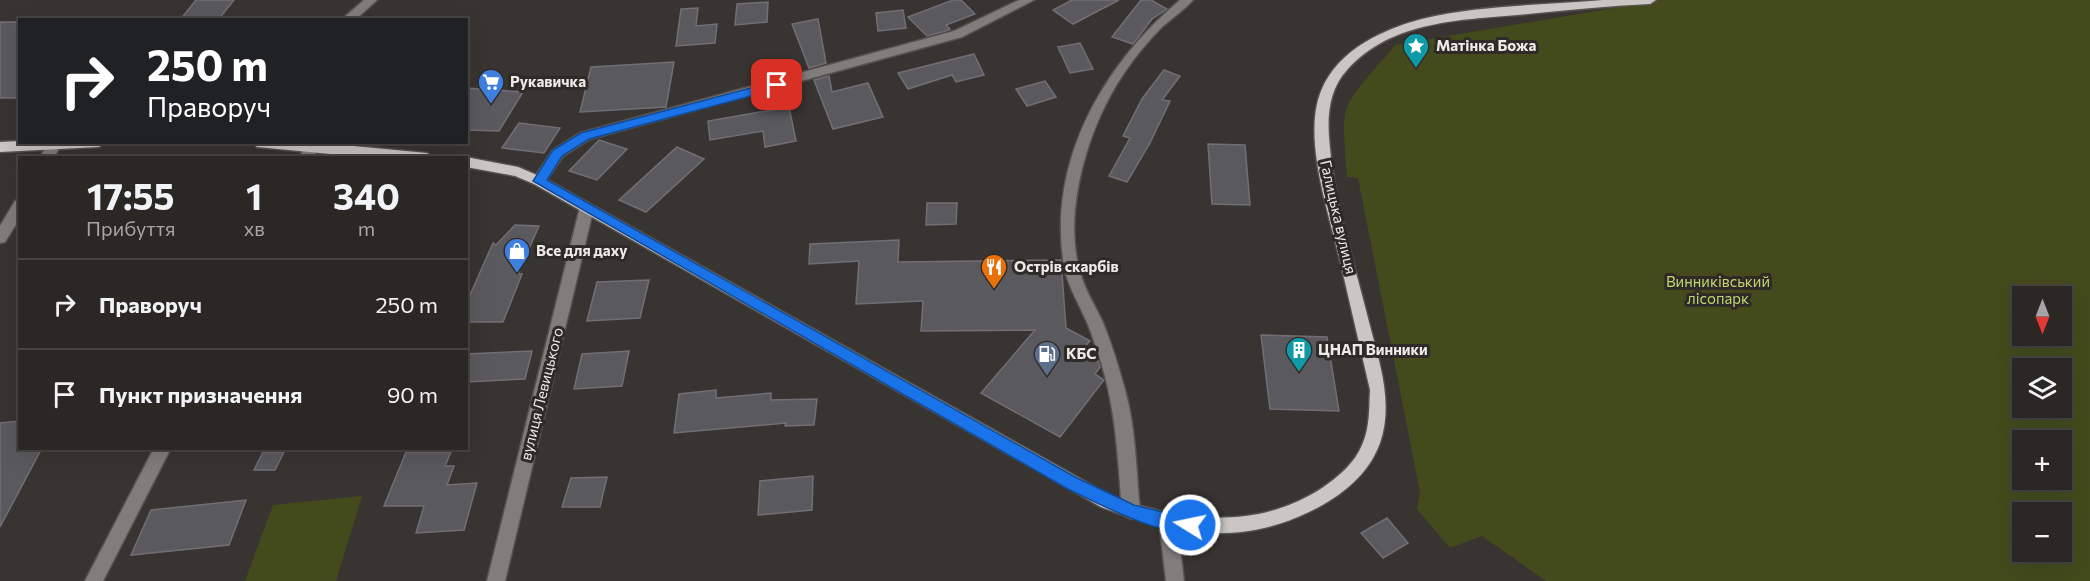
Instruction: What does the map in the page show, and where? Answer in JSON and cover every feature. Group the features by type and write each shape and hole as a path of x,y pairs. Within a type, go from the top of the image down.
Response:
{"main road":[{"name":"Галицька вулиця","path":"468,162 518,172 539,181 1071,483 1131,511 1168,522 1213,528 1250,525 1292,513 1349,478 1370,449 1376,425 1378,390 1325,169 1322,135 1327,90 1341,71 1358,53 1372,44 1415,25 1482,14 1645,0"},
{"path":"0,147 54,144"},
{"path":"267,144 308,152 387,156"}],"street":[{"path":"349,18 371,0"},
{"path":"539,181 558,153 585,136 958,34 1028,0"},
{"path":"1131,511 1122,412 1098,329 1071,268 1069,194 1076,164 1093,113 1143,39 1186,1"},
{"path":"48,156 54,144"},
{"name":"вулиця Левицького","path":"496,581 587,207"},
{"path":"0,238 18,208"},
{"path":"94,581 162,450"},
{"path":"1168,522 1175,581"}],"green space":[{"name":"Винниківський лісопарк","path":"1642,0 2090,0 2090,581 1546,581 1482,536 1450,548 1417,509 1420,492 1358,178 1347,177 1344,130 1347,107 1363,83 1395,45 1643,3"},
{"path":"362,496 336,581 245,581 273,505"}],"building":[{"path":"196,0 234,0 220,18 182,18"},
{"path":"953,0 961,0 975,14 946,25 950,29 946,31 927,36 908,17"},
{"path":"1072,0 1119,0 1073,24 1053,10"},
{"path":"1141,0 1151,0 1167,9 1152,19 1133,44 1112,37"},
{"path":"768,2 767,22 735,25 737,4"},
{"path":"698,8 696,26 717,24 715,43 676,46 681,9"},
{"path":"903,10 906,28 878,31 876,13"},
{"path":"818,19 826,63 809,68 792,24"},
{"path":"0,22 18,22 18,98 0,98"},
{"path":"1080,43 1093,69 1070,73 1058,47"},
{"path":"974,54 984,75 956,82 952,75 908,89 898,73"},
{"path":"674,62 666,107 580,112 591,67"},
{"path":"1164,70 1180,76 1162,100 1170,101 1150,143 1127,182 1109,176 1130,138 1123,136 1142,99"},
{"path":"829,76 832,92 868,83 883,117 833,129 814,80"},
{"path":"1045,81 1056,97 1027,106 1016,89"},
{"name":"Рукавичка","path":"468,88 523,92 499,131 468,130"},
{"path":"789,107 796,141 765,147 763,131 710,140 708,121"},
{"path":"519,123 560,128 544,153 502,148"},
{"path":"599,140 627,149 597,180 569,171"},
{"path":"1208,144 1245,145 1250,205 1212,204"},
{"path":"677,147 704,159 646,212 619,200"},
{"path":"927,203 957,203 956,224 926,225"},
{"path":"515,225 539,226 518,274 522,274 503,322 468,322 468,299 493,243 496,245"},
{"path":"899,240 898,262 1061,260 1066,328 1090,341 1082,350 1097,358 1100,367 1095,374 1104,380 1060,437 981,393 1035,330 921,331 923,301 856,304 859,261 809,264 810,244"},
{"path":"649,280 640,318 587,321 597,282"},
{"name":"ЦНАП Винники","path":"1261,335 1327,337 1339,411 1270,409"},
{"path":"532,351 525,379 468,382 468,354"},
{"path":"629,351 622,386 574,389 582,354"},
{"path":"716,390 716,398 771,393 771,400 817,399 814,425 785,426 786,423 674,433 679,394"},
{"path":"18,421 18,450 41,450 0,527 0,423"},
{"path":"263,452 284,452 275,470 254,470"},
{"path":"406,452 451,452 445,466 454,466 447,485 477,483 464,530 416,533 424,506 384,506"},
{"path":"813,476 812,510 758,515 760,481"},
{"path":"607,477 600,507 562,507 571,478"},
{"path":"246,500 229,545 131,555 151,510"},
{"path":"1387,518 1408,543 1383,558 1361,533"}],"place":[{"name":"Матінка Божа","path":"1416,69"},
{"name":"Рукавичка","path":"491,105"},
{"name":"Все для даху","path":"517,274"},
{"name":"Острів скарбів","path":"994,290"},
{"name":"ЦНАП Винники","path":"1299,373"},
{"name":"КБС","path":"1047,377"}],"route":[{"path":"777,85 585,136 563,148 539,181 1071,483 1131,511 1168,522 1190,525"}]}
